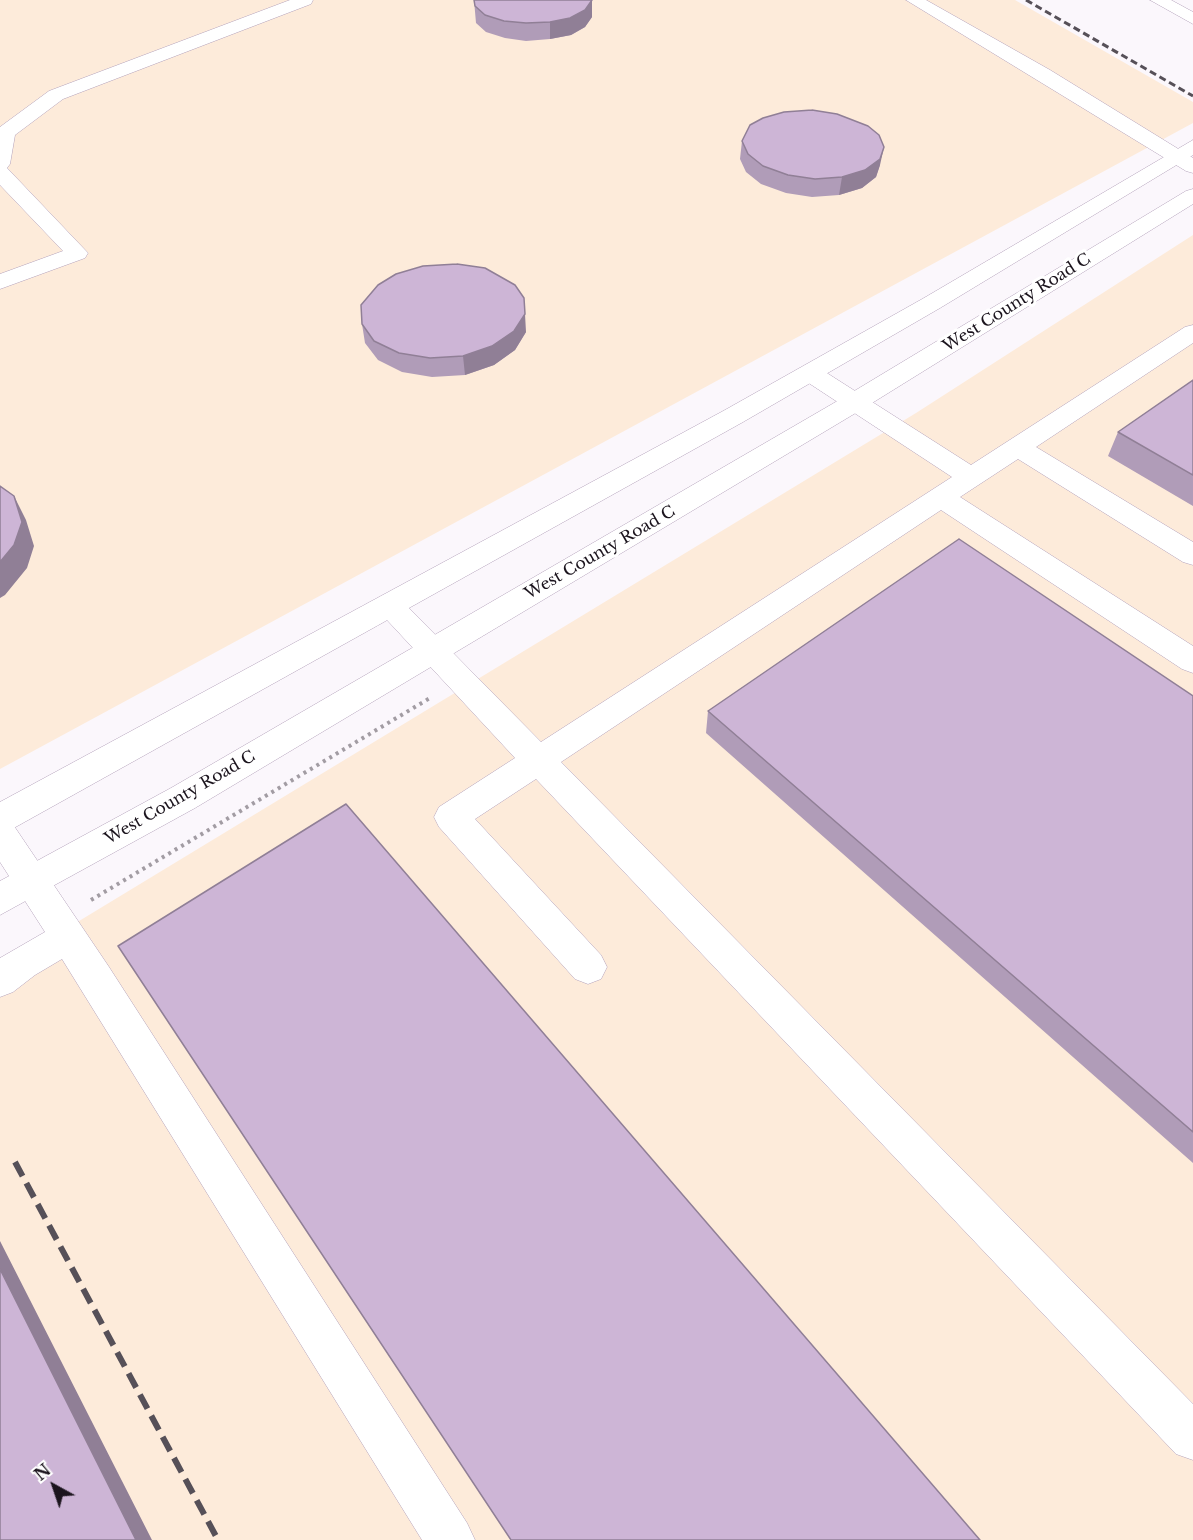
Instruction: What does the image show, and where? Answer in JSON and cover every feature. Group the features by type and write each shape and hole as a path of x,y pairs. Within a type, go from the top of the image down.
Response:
{"main road":[{"path":"0,164 5,133 56,95 305,0"},
{"path":"914,0 1043,74 1173,157 1193,167"},
{"path":"1158,0 1193,19"},
{"path":"0,819 810,373 1193,146"},
{"path":"0,173 77,253 0,282"},
{"name":"West County Road C","path":"15,891 183,798 855,402 1193,195"},
{"path":"588,967 451,818 537,758 1193,332"},
{"path":"810,373 971,477"},
{"path":"1016,446 1193,555"},
{"path":"940,496 1193,660"},
{"path":"389,606 1193,1437"},
{"path":"0,833 15,891 67,938 450,1540"},
{"path":"0,980 22,963 67,938"}],"shaded area":[{"path":"0,0 1015,0 1193,102 1193,123 0,769"},
{"path":"1193,235 1193,1540 0,1540 0,969 916,413"}],"building":[{"path":"474,0 592,0 585,10 570,18 526,23 504,21 485,15 475,6"},
{"path":"812,110 837,114 868,126 879,135 884,147 880,159 865,170 842,177 815,179 788,175 763,166 748,154 742,141 750,125 763,118 784,112"},
{"path":"457,264 485,268 515,285 524,298 525,314 514,331 492,346 463,356 430,358 399,353 374,341 362,324 361,305 378,285 396,274 423,266"},
{"path":"1193,380 1193,475 1118,432"},
{"path":"0,486 14,496 22,522 14,545 0,562"},
{"path":"959,539 1193,696 1193,1132 708,711"},
{"path":"346,804 980,1540 511,1540 118,946"},
{"path":"0,1269 136,1540 0,1540"}],"railway":[{"path":"1026,0 1193,96"},
{"path":"15,1162 218,1540"}]}
